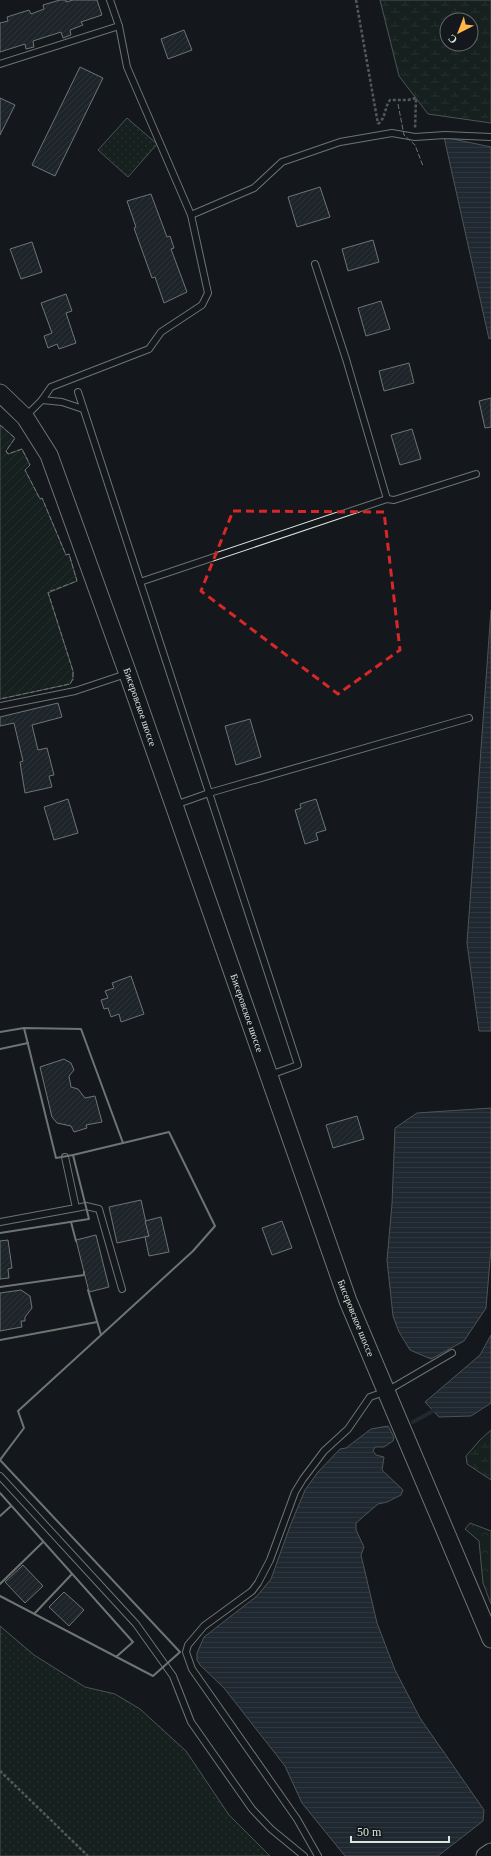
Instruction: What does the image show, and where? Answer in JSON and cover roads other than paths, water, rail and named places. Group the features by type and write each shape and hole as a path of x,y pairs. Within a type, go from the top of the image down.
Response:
{"main road":[{"name":"Бисеровское шоссе","path":"0,393 14,405 24,417 42,442 49,455 128,674 348,1301 491,1639"},
{"path":"485,1856 491,1852"}],"lane":[{"path":"24,417 42,400 51,387 59,382 149,349 161,332 202,306 208,293 190,215 127,67 119,26 110,0"},
{"path":"0,64 119,26"},
{"path":"190,215 254,188 282,162 340,142 392,133 414,137 445,135 491,137"},
{"path":"315,264 346,359 387,499"},
{"path":"78,392 298,1065 268,1075"},
{"path":"42,400 62,402 83,409"},
{"path":"140,582 387,499 394,500 476,474"},
{"path":"0,706 75,691 128,674"},
{"path":"174,805 209,793 469,718"},
{"path":"65,1157 76,1208"},
{"path":"0,1222 86,1206 99,1209 122,1289"},
{"path":"318,1856 297,1819 192,1669 186,1652 188,1645 196,1633 252,1591 258,1583 270,1560 295,1492 324,1451 348,1429 370,1397 387,1391 452,1353"},
{"path":"0,1476 136,1624 173,1676 191,1722 252,1809 271,1830 304,1856"}],"water":[{"path":"444,137 491,147 491,338 489,339"},
{"path":"491,610 491,1031 479,1031 467,943"},
{"path":"491,1108 491,1248 486,1308 464,1341 431,1359 410,1350 399,1332 393,1316 387,1260 392,1204 395,1128 417,1113"},
{"path":"491,1335 491,1403 471,1416 439,1417 425,1402 480,1355"},
{"path":"388,1426 394,1437 393,1441 384,1447 375,1447 373,1451 376,1455 384,1457 382,1470 403,1490 401,1495 387,1502 378,1504 356,1523 356,1530 364,1547 361,1555 377,1623 395,1670 420,1718 484,1810 483,1821 438,1856 345,1856 302,1803 285,1766 224,1688 200,1665 197,1660 197,1653 204,1637 257,1596 271,1579 305,1490 318,1472 340,1449 346,1448 371,1429"}],"waterway":[{"path":"413,1422 433,1411"}]}
